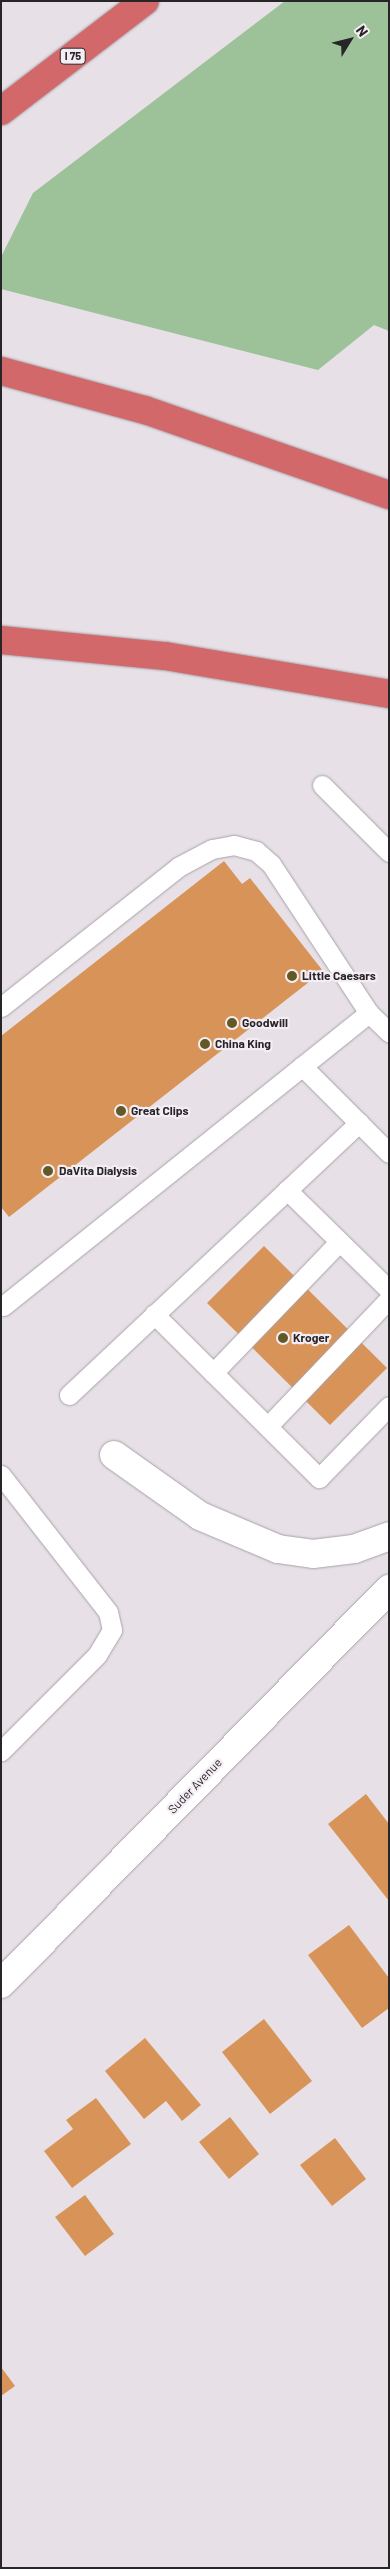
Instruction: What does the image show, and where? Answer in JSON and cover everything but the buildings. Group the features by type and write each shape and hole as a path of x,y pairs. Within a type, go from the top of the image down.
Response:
{"highway":[{"name":"I 75","path":"1,110 145,1"},
{"path":"1,371 145,410 389,494"},
{"path":"1,640 165,656 389,694"}],"street":[{"path":"114,1455 200,1516 278,1549 313,1554 354,1550 389,1536"},
{"name":"Suder Avenue","path":"1,1984 389,1589"}],"lane":[{"path":"322,785 389,852"},
{"path":"1,1007 178,867 212,849 234,845 256,850 271,864 370,1013 389,1032"},
{"path":"3,1306 370,1013"},
{"path":"302,1066 389,1153"},
{"path":"69,1395 359,1123"},
{"path":"287,1190 389,1290"},
{"path":"213,1373 340,1242"},
{"path":"268,1426 389,1299"},
{"path":"154,1314 319,1478 389,1406"},
{"path":"1,1475 108,1612 112,1630 97,1655 1,1750"}],"green space":[{"path":"285,1 389,1 389,331 374,325 318,370 1,289 1,257 33,193"}],"place":[{"name":"Little Caesars","path":"292,976"},
{"name":"Goodwill","path":"232,1023"},
{"name":"China King","path":"205,1044"},
{"name":"Great Clips","path":"121,1111"},
{"name":"DaVita Dialysis","path":"48,1171"},
{"name":"Kroger","path":"283,1338"}]}
